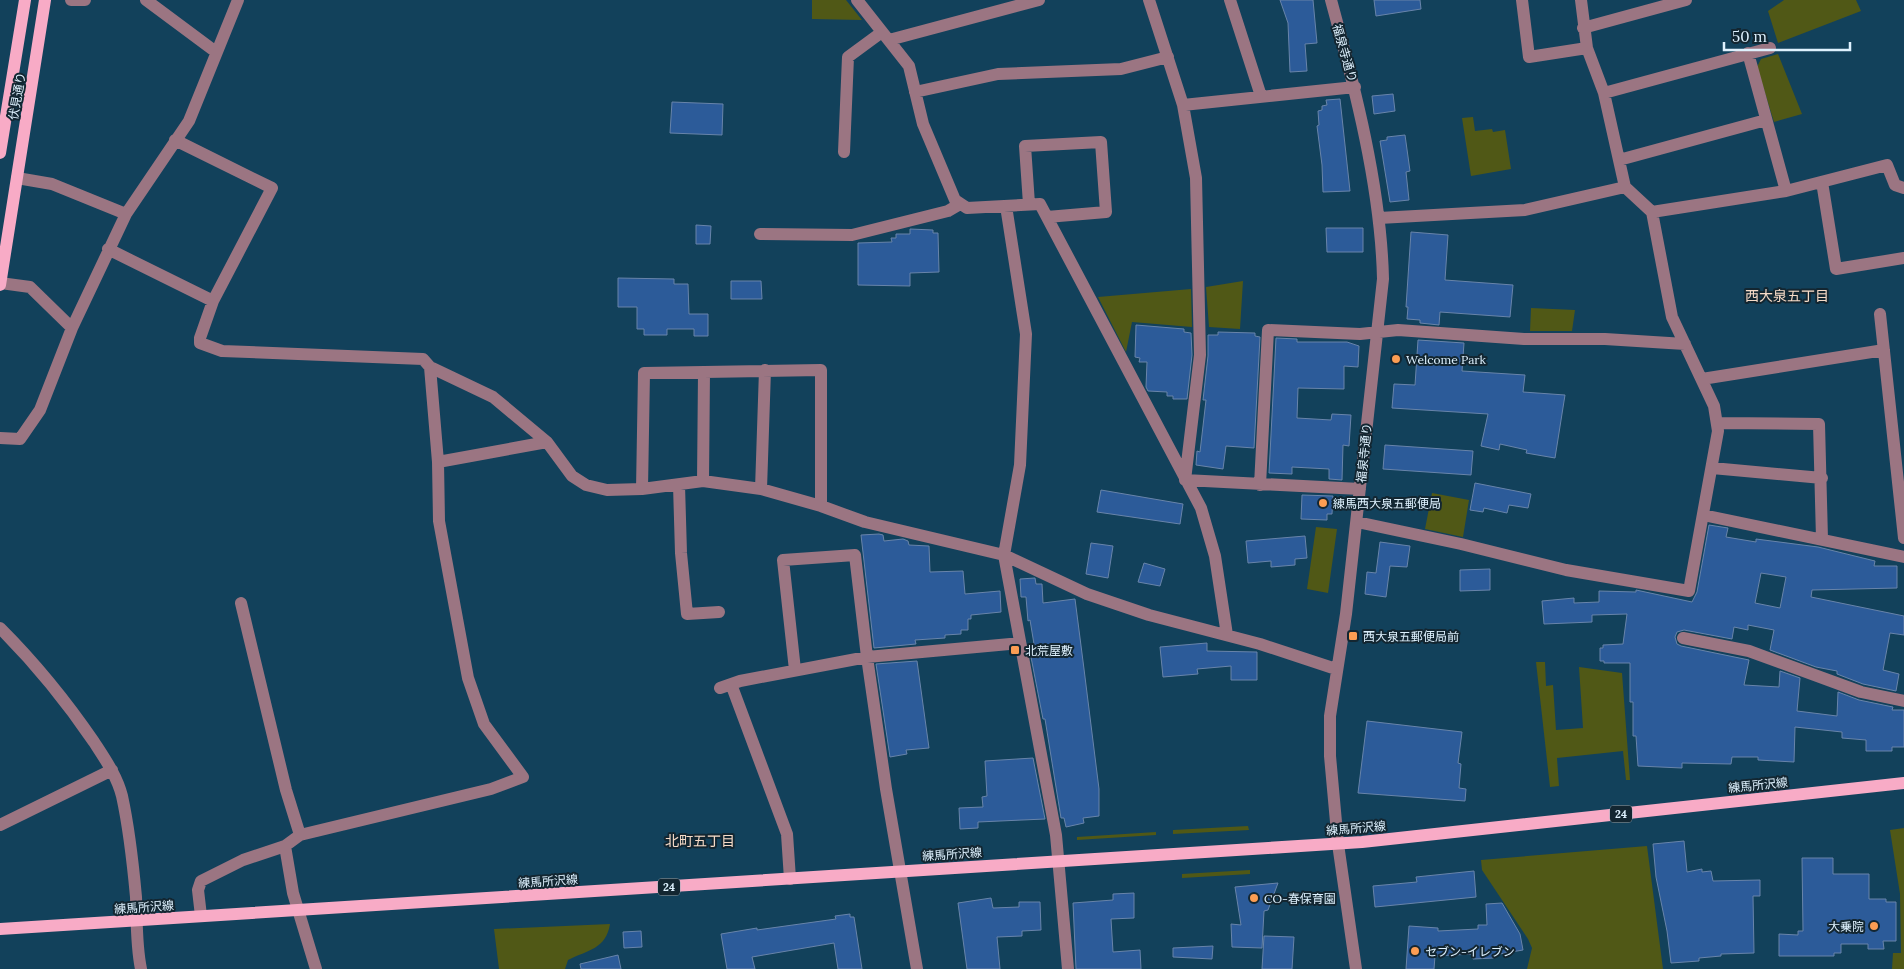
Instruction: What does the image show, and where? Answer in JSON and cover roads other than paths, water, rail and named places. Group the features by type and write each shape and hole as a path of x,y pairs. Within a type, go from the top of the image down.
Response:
{"main road":[{"name":"伏見通り","path":"0,153 26,0"},
{"name":"伏見通り","path":"0,284 45,0"},
{"name":"練馬所沢線","path":"0,930 1338,844 1904,783"}],"street":[{"path":"71,0 85,0"},
{"path":"146,0 216,52"},
{"path":"0,438 20,439 32,423 52,385 72,328 126,214 189,121 238,0"},
{"path":"857,0 908,66 923,124 956,200 967,208 1040,204 1201,508 1215,556 1227,635"},
{"path":"844,152 848,57 885,36 1019,3 1039,0"},
{"path":"1149,0 1183,105 1196,178 1201,337 1185,480"},
{"path":"1230,0 1261,96"},
{"name":"福泉寺通り","path":"1331,0 1355,87 1378,218 1383,279 1346,614 1330,704 1330,741 1338,844 1356,969"},
{"path":"1522,0 1529,57 1587,48"},
{"path":"1357,522 1461,544 1566,570 1689,591 1718,431 1714,406 1672,317 1652,212 1625,186 1604,94 1587,48 1581,0"},
{"path":"1583,28 1686,0"},
{"path":"1604,94 1770,48"},
{"path":"1748,54 1786,191"},
{"path":"915,92 998,74 1121,69 1168,57"},
{"path":"1183,105 1355,87"},
{"path":"1619,160 1766,120"},
{"path":"176,140 272,188 213,301 200,338 200,343 205,346 222,351 423,359 430,366 493,397 548,442 572,476 586,485 607,490 642,489 703,480 761,489 821,506 866,522 1004,555 1087,594 1149,615 1260,644 1336,669"},
{"path":"1029,204 1025,146 1101,142 1106,212 1047,217"},
{"path":"1652,212 1786,191 1886,165 1895,185 1904,188"},
{"path":"17,178 52,184 126,214"},
{"path":"1822,182 1836,269 1904,258"},
{"path":"1378,218 1525,210 1625,186"},
{"path":"760,234 855,235 948,211 960,204"},
{"path":"1006,206 1026,334 1020,465 1004,555 1060,862 1068,969"},
{"path":"108,249 213,301"},
{"path":"0,284 30,287 72,328"},
{"path":"1880,314 1904,538"},
{"path":"1260,485 1268,330 1360,334 1398,330 1524,339 1605,339 1685,344"},
{"path":"1702,379 1884,350"},
{"path":"201,916 198,890 202,881 243,860 285,846 300,836 490,789 523,776 484,724 468,678 439,521 438,462 430,366"},
{"path":"761,489 765,370"},
{"path":"642,489 644,374 821,370 821,506"},
{"path":"703,480 704,372"},
{"path":"1717,423 1819,424 1822,478 1822,539"},
{"path":"438,462 548,442"},
{"path":"1712,468 1822,478"},
{"path":"1185,480 1360,489"},
{"path":"679,485 681,553 687,614 719,612"},
{"path":"1703,515 1904,557"},
{"path":"795,670 784,560 855,555 886,789 917,969"},
{"path":"241,603 286,790 300,836"},
{"path":"0,628 28,656 74,712 112,770 122,794 135,895 141,969"},
{"path":"1683,638 1749,651 1860,692 1904,700"},
{"path":"790,879 787,834 726,686 795,670 867,657 1020,644"},
{"path":"0,826 112,770"},
{"path":"285,846 293,893 316,969"}],"place":[{"name":"Welcome Park","path":"1396,359"},
{"name":"練馬西大泉五郵便局","path":"1323,503"},
{"name":"西大泉五郵便局前","path":"1353,636"},
{"name":"北荒屋敷","path":"1015,650"},
{"name":"CO-春保育園","path":"1254,898"},
{"name":"大乗院","path":"1874,926"},
{"name":"セブン-イレブン","path":"1415,951"}],"district":[{"name":"西大泉五丁目","path":"1787,296"},
{"name":"北町五丁目","path":"700,841"}]}
